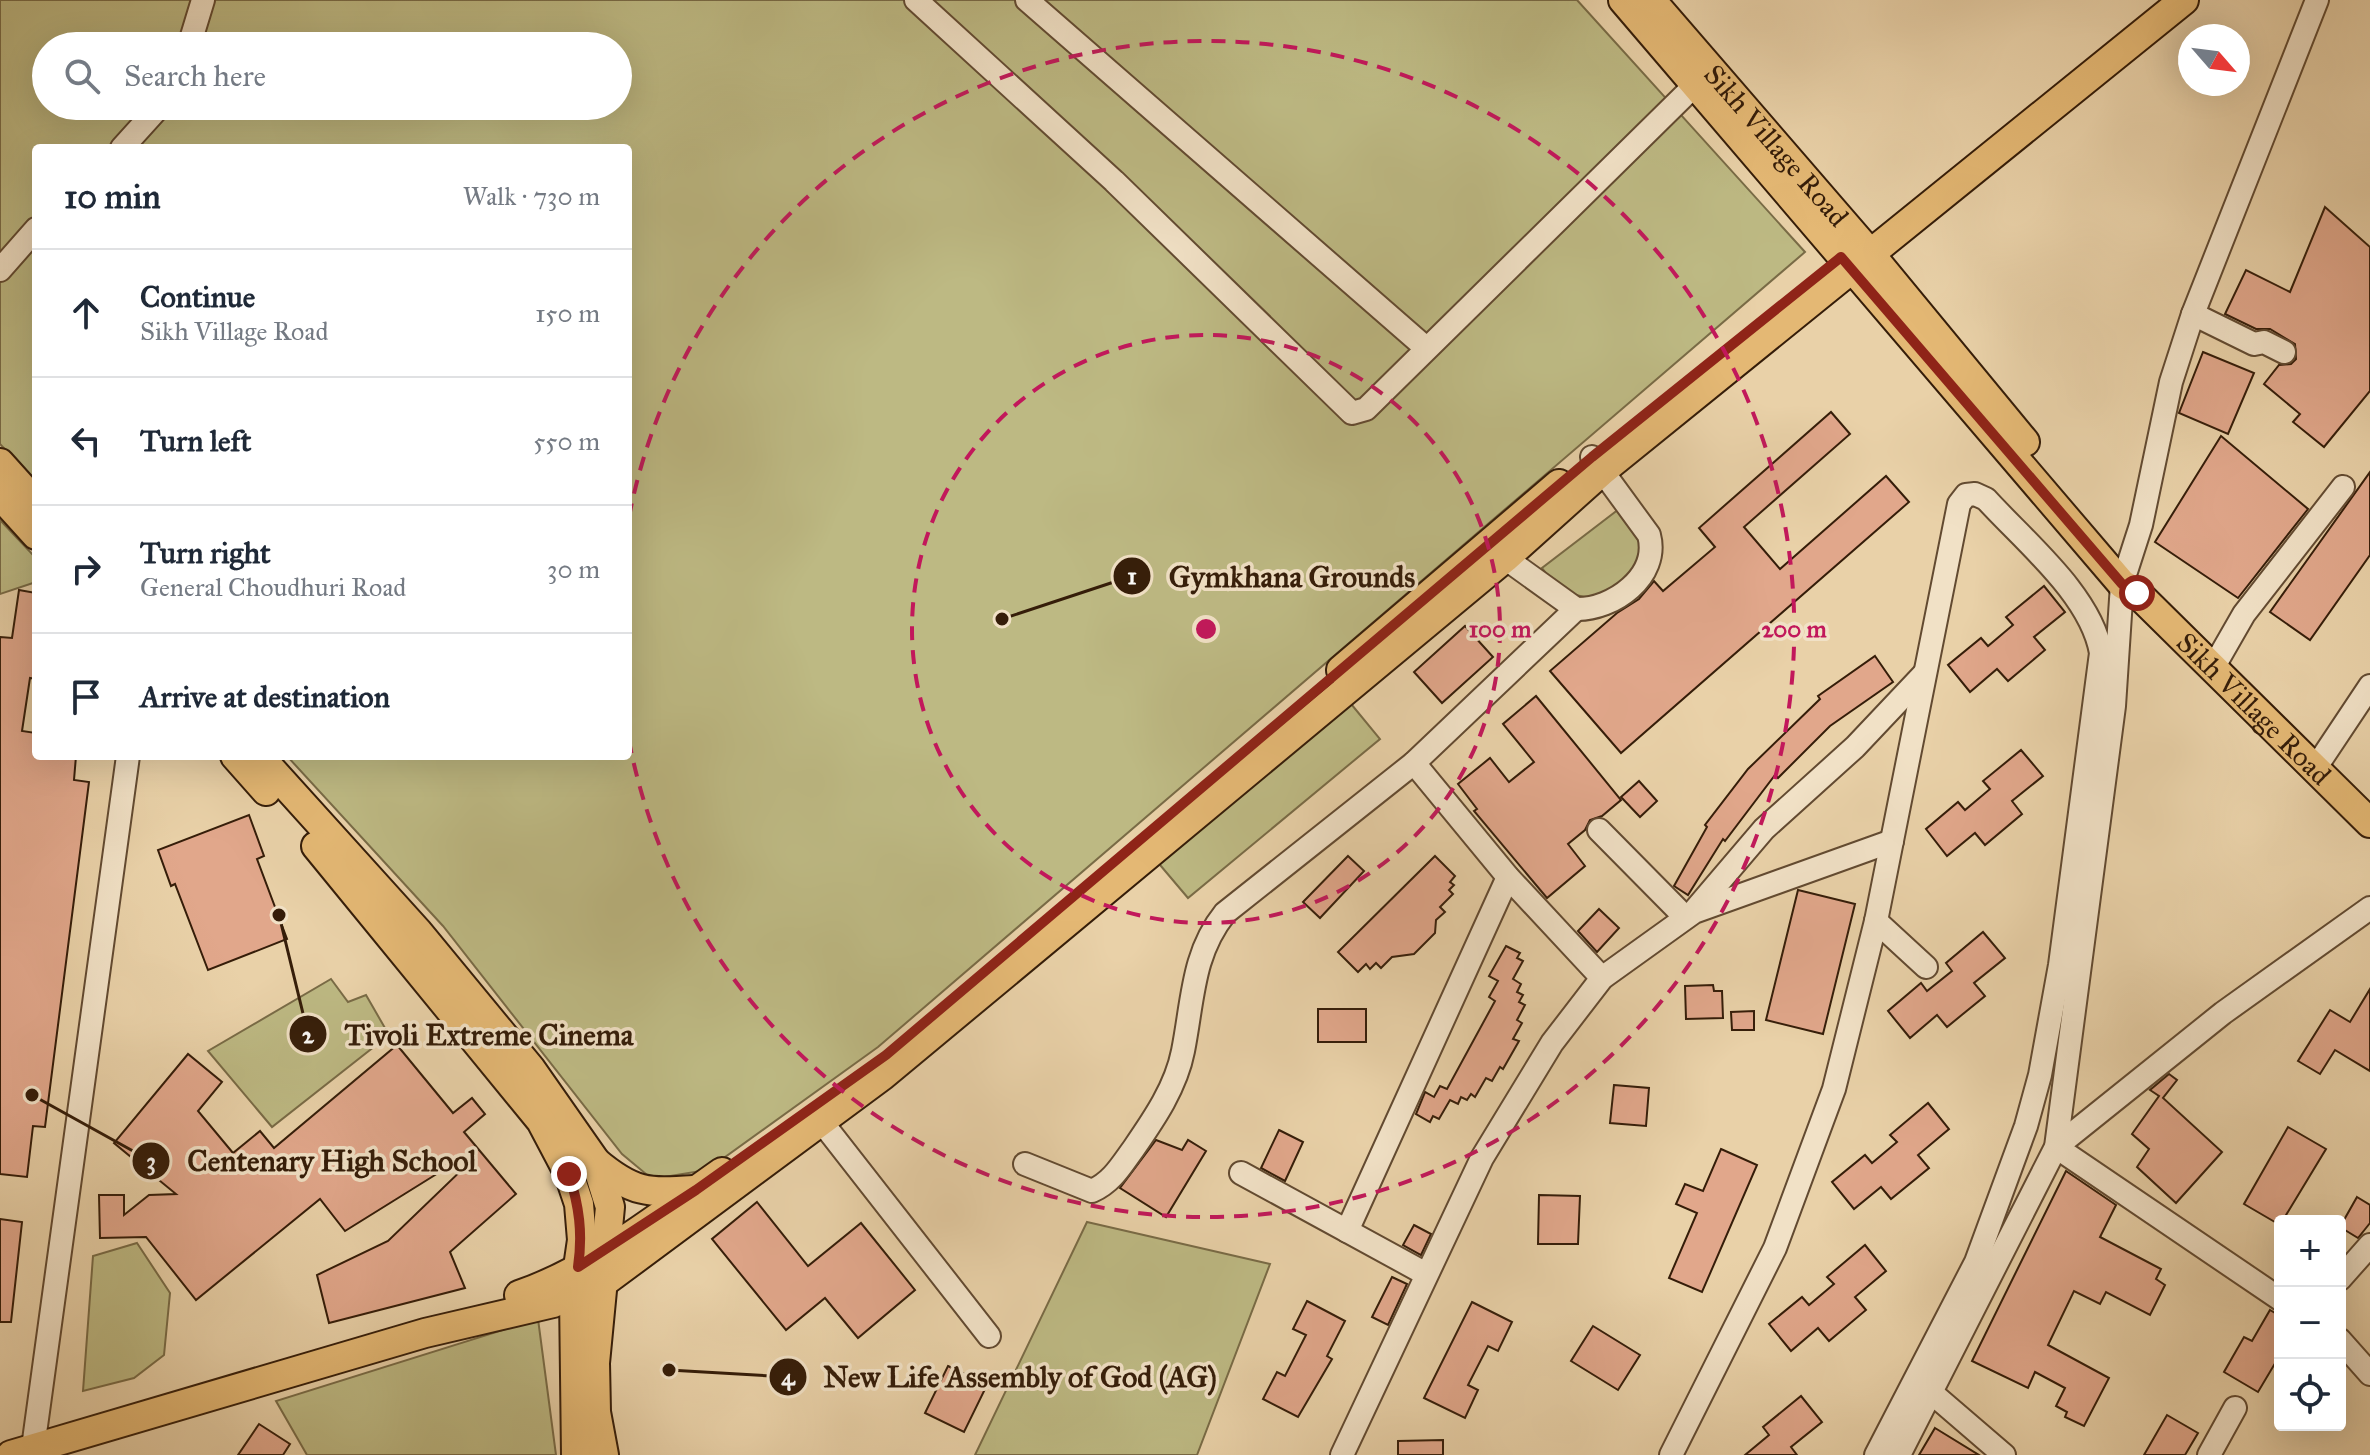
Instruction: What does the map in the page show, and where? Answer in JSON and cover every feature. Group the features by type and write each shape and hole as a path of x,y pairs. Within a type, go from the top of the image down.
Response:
{"main road":[{"path":"1623,0 1694,86 1856,256"},
{"name":"Sikh Village Road","path":"1651,0 1856,256 2129,581 2370,823"},
{"path":"1856,256 2156,0"},
{"path":"0,1440 27,1447 425,1333 536,1307 604,1282 696,1190 886,1055 1597,464 1856,256 2184,0"},
{"path":"0,463 32,499"},
{"path":"27,1447 385,1325 504,1300 547,1285 605,1250 657,1229 821,1121 882,1076 1505,558 1597,464"},
{"path":"0,495 32,531"},
{"path":"239,760 356,894 541,1121 569,1174 579,1204 582,1240 574,1295 576,1455"},
{"path":"263,760 418,932 531,1069 596,1162 621,1183 648,1193 696,1190"},
{"path":"596,1162 610,1207 595,1375 596,1412 604,1455"},
{"path":"536,1307 559,1316 575,1329"}],"street":[{"path":"193,32 203,0"},
{"path":"916,0 1114,181 1352,413 1366,409 1694,86"},
{"path":"1027,0 1426,348"},
{"path":"1899,1455 1933,1394 2056,1147 2129,581 2171,382 2193,314 2317,0"},
{"path":"126,144 147,120"},
{"path":"0,270 32,234"},
{"path":"2193,314 2254,344 2264,342 2284,352"},
{"path":"1025,1164 1092,1191 1113,1178 1156,1116 1172,1082 1182,1053 1193,981 1212,929 1225,913 1414,763 1576,609 1605,605 1644,574 1651,560 1649,535 1597,464"},
{"path":"2213,668 2244,614 2343,487"},
{"path":"1671,1455 1775,1248 1834,1089 1876,921 1959,504 1966,495 1975,494 1986,499 2079,600 2098,633 2101,653 2060,965 2040,1075 2026,1126 1976,1262 1876,1455"},
{"path":"1505,558 1576,609"},
{"path":"1342,1455 1482,1158 1552,1043 1602,978 1689,914 1764,829 1855,747 1925,673"},
{"path":"2314,770 2370,686"},
{"path":"27,1447 127,760"},
{"path":"1414,763 1508,877 1602,978"},
{"path":"1599,830 1689,914"},
{"path":"1689,914 1892,841"},
{"path":"1347,1231 1508,877"},
{"path":"2056,1147 2223,1013 2370,908"},
{"path":"1876,921 1926,967"},
{"path":"821,1121 989,1336"},
{"path":"2056,1147 2274,1295"},
{"path":"1241,1173 1426,1274"},
{"path":"2346,1272 2370,1245"},
{"path":"2346,1347 2370,1374"},
{"path":"1933,1394 2004,1455"},
{"path":"2209,1455 2235,1408"}],"shaded area":[{"path":"0,0 1577,0 1805,252 878,1047 707,1170 652,1179 622,1154 443,926 291,760 632,760 632,144 32,144 32,479 0,444"},
{"path":"1619,509 1638,537 1643,554 1622,586 1599,596 1578,595 1559,585 1542,568"},
{"path":"0,520 32,554 32,583 0,594"},
{"path":"1347,699 1380,739 1188,898 1155,859"},
{"path":"331,979 348,1002 366,995 389,1035 272,1127 208,1051"},
{"path":"1087,1222 1270,1264 1197,1455 975,1455"},
{"path":"137,1243 170,1293 164,1355 134,1378 83,1391 93,1256"},
{"path":"538,1319 556,1455 307,1455 276,1401"}],"building":[{"path":"2325,207 2370,247 2370,391 2324,447 2293,422 2300,414 2264,384 2279,365 2291,364 2296,359 2295,344 2270,329 2256,329 2225,314 2246,270 2290,292"},
{"path":"2203,352 2254,373 2228,434 2179,413"},
{"path":"1831,412 1850,434 1744,527 1780,569 1886,476 1909,502 1621,753 1550,671 1617,613 1639,599 1654,581 1663,591 1715,547 1699,528"},
{"path":"2221,436 2308,509 2238,598 2155,542"},
{"path":"2370,472 2370,555 2310,640 2270,612"},
{"path":"2044,586 2065,612 2034,637 2045,650 2008,681 1997,669 1970,692 1948,665 1981,638 1988,646 2013,625 2006,617"},
{"path":"19,590 32,592 32,678 22,731 32,732 32,760 76,760 74,780 89,782 45,1127 33,1126 27,1177 0,1174 0,637 12,638"},
{"path":"1465,626 1493,657 1442,703 1414,672"},
{"path":"1875,656 1893,682 1830,726 1778,778 1775,775 1725,841 1723,839 1688,895 1674,886 1707,827 1705,825 1748,769 1820,699 1818,696"},
{"path":"1536,696 1621,800 1602,816 1590,820 1585,830 1568,844 1585,866 1547,898 1474,811 1477,809 1458,784 1490,758 1509,782 1534,762 1503,724"},
{"path":"2021,750 2043,776 2012,801 2022,814 1985,845 1975,833 1947,856 1926,829 1958,802 1965,810 1990,789 1983,781"},
{"path":"1639,781 1657,801 1640,817 1621,797"},
{"path":"249,815 264,856 257,859 287,939 208,970 175,884 171,886 158,850"},
{"path":"1348,856 1364,871 1320,918 1303,902"},
{"path":"1435,856 1455,876 1450,882 1454,885 1449,890 1453,894 1440,907 1445,912 1436,920 1435,933 1414,954 1392,957 1381,968 1376,963 1370,969 1366,964 1358,972 1338,952"},
{"path":"1798,890 1855,904 1823,1034 1766,1020"},
{"path":"1599,909 1619,928 1597,952 1578,931"},
{"path":"1983,932 2005,958 1974,983 1985,996 1947,1027 1937,1015 1910,1038 1888,1011 1921,983 1927,991 1952,971 1946,963"},
{"path":"1506,946 1520,953 1517,958 1523,961 1513,979 1521,984 1517,992 1523,995 1519,1002 1525,1005 1517,1020 1522,1023 1513,1039 1519,1041 1503,1069 1500,1067 1492,1081 1486,1078 1475,1097 1471,1094 1467,1100 1461,1097 1458,1104 1450,1100 1439,1119 1433,1116 1430,1122 1416,1114 1425,1092 1434,1097 1440,1086 1447,1089 1495,1001 1489,997 1498,981 1489,976"},
{"path":"1713,985 1714,991 1722,991 1723,1018 1686,1019 1685,986"},
{"path":"2370,989 2370,1071 2335,1050 2320,1074 2298,1061 2330,1010 2350,1022"},
{"path":"1318,1009 1366,1009 1366,1042 1318,1042"},
{"path":"1754,1011 1754,1030 1732,1030 1731,1012"},
{"path":"397,1045 453,1113 472,1098 485,1114 464,1132 516,1194 450,1252 465,1288 329,1323 317,1275 388,1241 469,1163 464,1157 345,1231 320,1199 196,1300 146,1237 100,1238 99,1195 124,1195 124,1215 149,1195 176,1194 114,1143 188,1054 222,1082 198,1111 233,1153 260,1131 274,1148"},
{"path":"2169,1074 2177,1080 2163,1098 2222,1152 2176,1203 2137,1167 2149,1149 2132,1134 2159,1096 2150,1090"},
{"path":"1614,1085 1649,1088 1646,1126 1610,1123"},
{"path":"1928,1103 1949,1129 1918,1155 1929,1168 1891,1199 1881,1187 1854,1209 1832,1182 1865,1155 1872,1163 1897,1142 1890,1135"},
{"path":"2288,1127 2326,1149 2286,1215 2274,1215 2274,1222 2244,1204"},
{"path":"1279,1130 1303,1142 1285,1181 1261,1168"},
{"path":"1156,1140 1182,1150 1188,1140 1206,1151 1166,1217 1120,1188"},
{"path":"1721,1149 1757,1165 1702,1292 1669,1278 1697,1213 1676,1204 1685,1184 1703,1191"},
{"path":"2066,1171 2116,1205 2100,1237 2161,1269 2156,1279 2165,1285 2150,1315 2106,1292 2100,1304 2074,1291 2048,1345 2109,1378 2084,1426 2065,1417 2067,1412 2056,1406 2065,1388 2035,1372 2028,1388 1972,1361"},
{"path":"1539,1195 1580,1196 1578,1244 1538,1244"},
{"path":"2357,1197 2370,1205 2370,1223 2358,1238 2346,1231 2346,1216"},
{"path":"757,1202 808,1266 861,1223 915,1290 858,1338 825,1298 786,1330 712,1239"},
{"path":"0,1219 22,1222 11,1322 0,1322"},
{"path":"1414,1225 1431,1234 1421,1255 1403,1245"},
{"path":"1865,1245 1886,1271 1855,1297 1866,1310 1829,1341 1818,1328 1791,1351 1769,1324 1802,1297 1809,1305 1834,1284 1827,1277"},
{"path":"1392,1277 1407,1284 1388,1325 1372,1317"},
{"path":"1307,1301 1345,1321 1327,1356 1332,1359 1298,1417 1263,1399 1277,1372 1285,1376 1306,1335 1293,1329"},
{"path":"1472,1302 1512,1322 1498,1351 1488,1346 1468,1385 1478,1390 1465,1418 1424,1398"},
{"path":"2270,1310 2274,1312 2274,1365 2258,1392 2224,1372 2244,1337 2252,1341"},
{"path":"1593,1326 1640,1355 1618,1390 1571,1361"},
{"path":"948,1366 987,1385 964,1432 925,1413"},
{"path":"1801,1396 1822,1422 1791,1447 1797,1455 1745,1455 1769,1435 1763,1427"},
{"path":"2167,1415 2198,1433 2185,1455 2144,1455"},
{"path":"259,1424 290,1444 283,1455 238,1455"},
{"path":"1935,1428 1979,1455 1919,1455"},
{"path":"1443,1440 1443,1455 1398,1455 1398,1441"}],"place":[{"name":"Gymkhana Grounds","path":"1002,619"},
{"name":"Tivoli Extreme Cinema","path":"279,915"},
{"name":"Centenary High School","path":"32,1095"},
{"name":"New Life Assembly of God (AG)","path":"669,1370"}],"route":[{"path":"569,1174 579,1204 582,1240 578,1267 696,1190 886,1055 1592,457 1841,257 2122,584 2137,593"}]}
